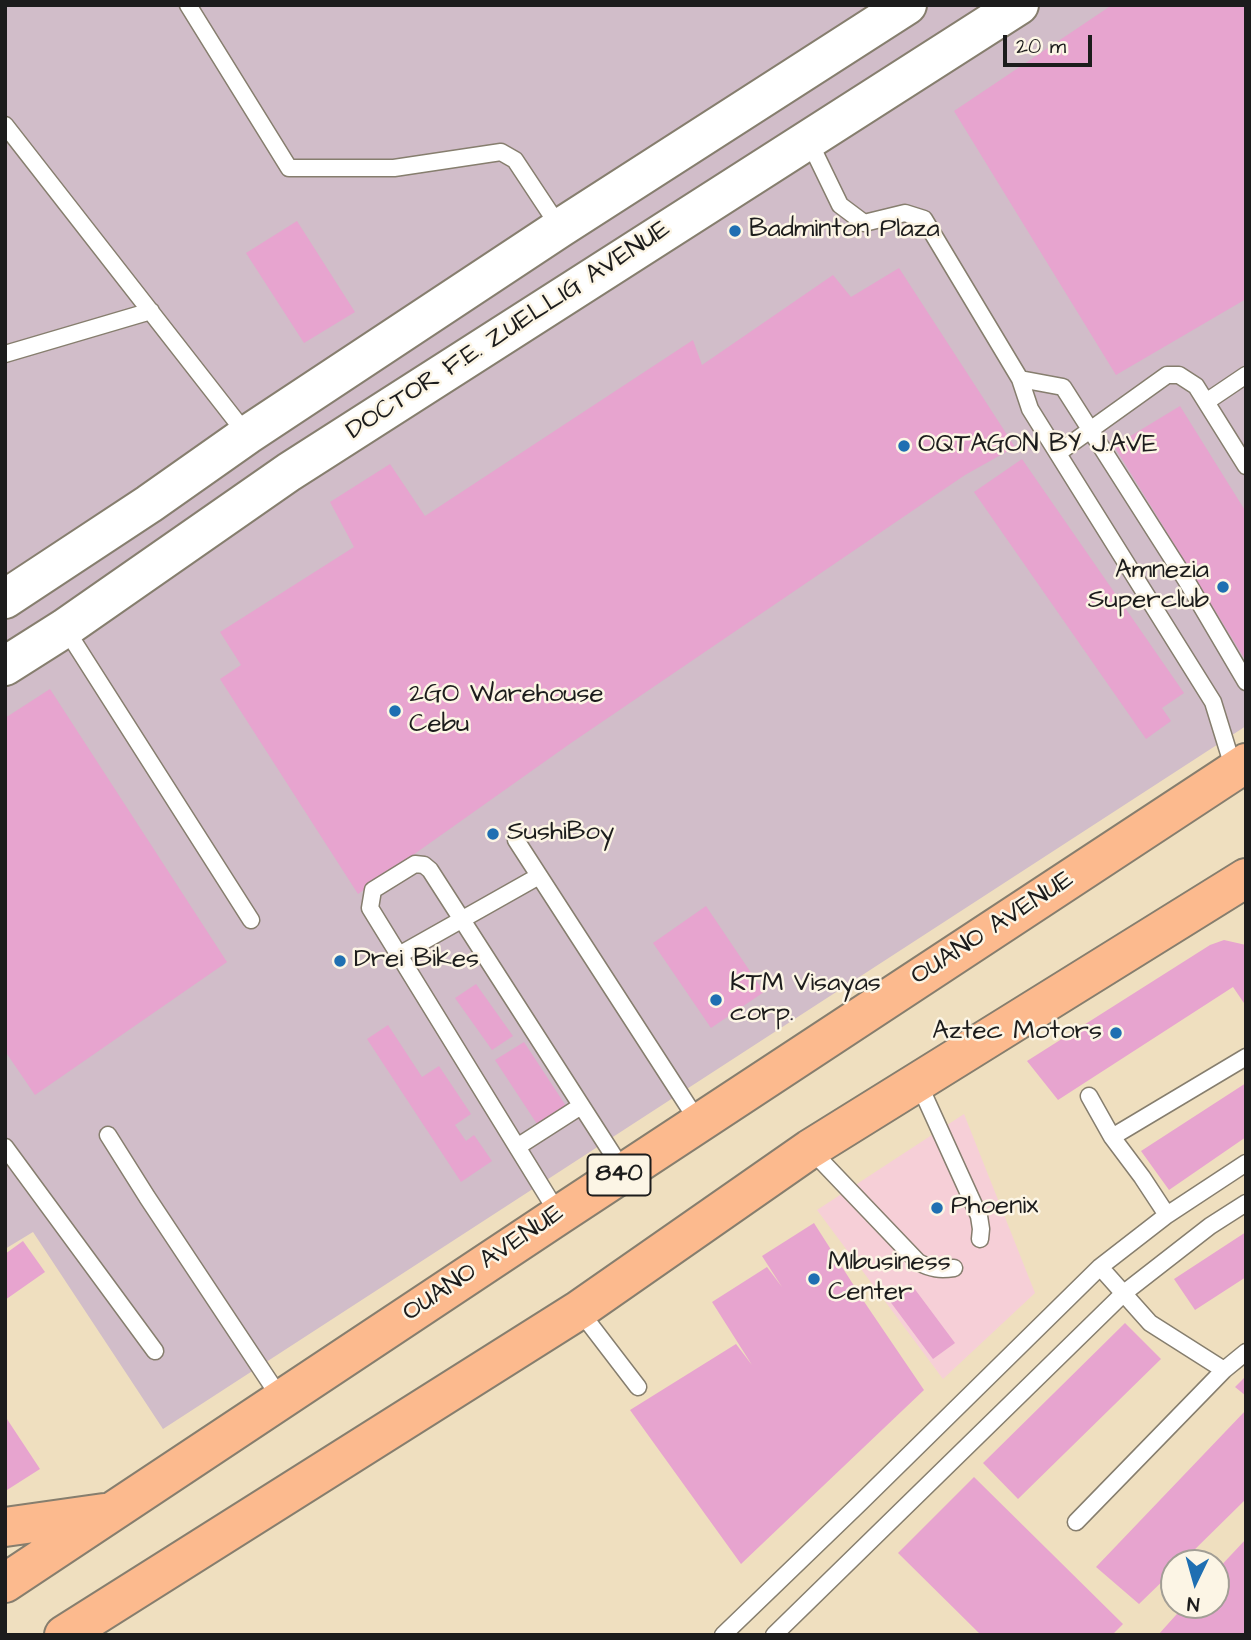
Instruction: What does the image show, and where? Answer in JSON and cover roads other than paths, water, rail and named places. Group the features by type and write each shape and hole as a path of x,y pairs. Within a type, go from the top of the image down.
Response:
{"highway":[{"name":"OUANO AVENUE","path":"5,1584 559,1214 1240,767"},
{"path":"64,1635 579,1310 810,1149 1246,878"},
{"path":"5,1527 113,1512"}],"street":[{"path":"5,599 560,228 907,5"},
{"name":"DOCTOR F.E. ZUELLIG AVENUE","path":"5,666 65,628 289,472 1019,5"},
{"path":"644,175 677,224"}],"lane":[{"path":"188,5 289,168 394,168 500,152 515,160 560,228"},
{"path":"5,125 247,435"},
{"path":"808,141 841,205 864,223 905,214 924,219 1020,379 1030,409 1213,702 1240,767"},
{"path":"5,354 151,311"},
{"path":"1058,453 1167,376 1179,374 1196,386 1246,466"},
{"path":"1206,402 1246,375"},
{"path":"1020,379 1063,387 1186,580 1246,682"},
{"path":"65,628 251,920"},
{"path":"516,840 699,1123"},
{"path":"559,1214 370,908 373,890 415,863 430,870 624,1172"},
{"path":"399,955 539,876"},
{"path":"1112,1137 1246,1057"},
{"path":"918,1082 979,1216 980,1240"},
{"path":"1089,1096 1112,1137 1167,1215"},
{"path":"517,1147 581,1106"},
{"path":"108,1135 282,1400"},
{"path":"5,1147 155,1351"},
{"path":"810,1149 918,1262 942,1270 954,1268"},
{"path":"723,1635 1100,1268 1167,1215 1246,1163"},
{"path":"774,1635 1124,1293 1210,1226 1246,1203"},
{"path":"1100,1268 1150,1323 1224,1370"},
{"path":"579,1310 638,1387"},
{"path":"1076,1522 1224,1370 1246,1352"}],"place":[{"name":"Badminton Plaza","path":"735,231"},
{"name":"OQTAGON BY J.AVE","path":"904,446"},
{"name":"Amnezia Superclub","path":"1223,587"},
{"name":"2GO Warehouse Cebu","path":"395,711"},
{"name":"SushiBoy","path":"493,834"},
{"name":"Drei Bikes","path":"340,961"},
{"name":"KTM Visayas corp.","path":"716,1000"},
{"name":"Aztec Motors","path":"1116,1033"},
{"name":"Phoenix","path":"937,1208"},
{"name":"M1business Center","path":"814,1279"}]}
